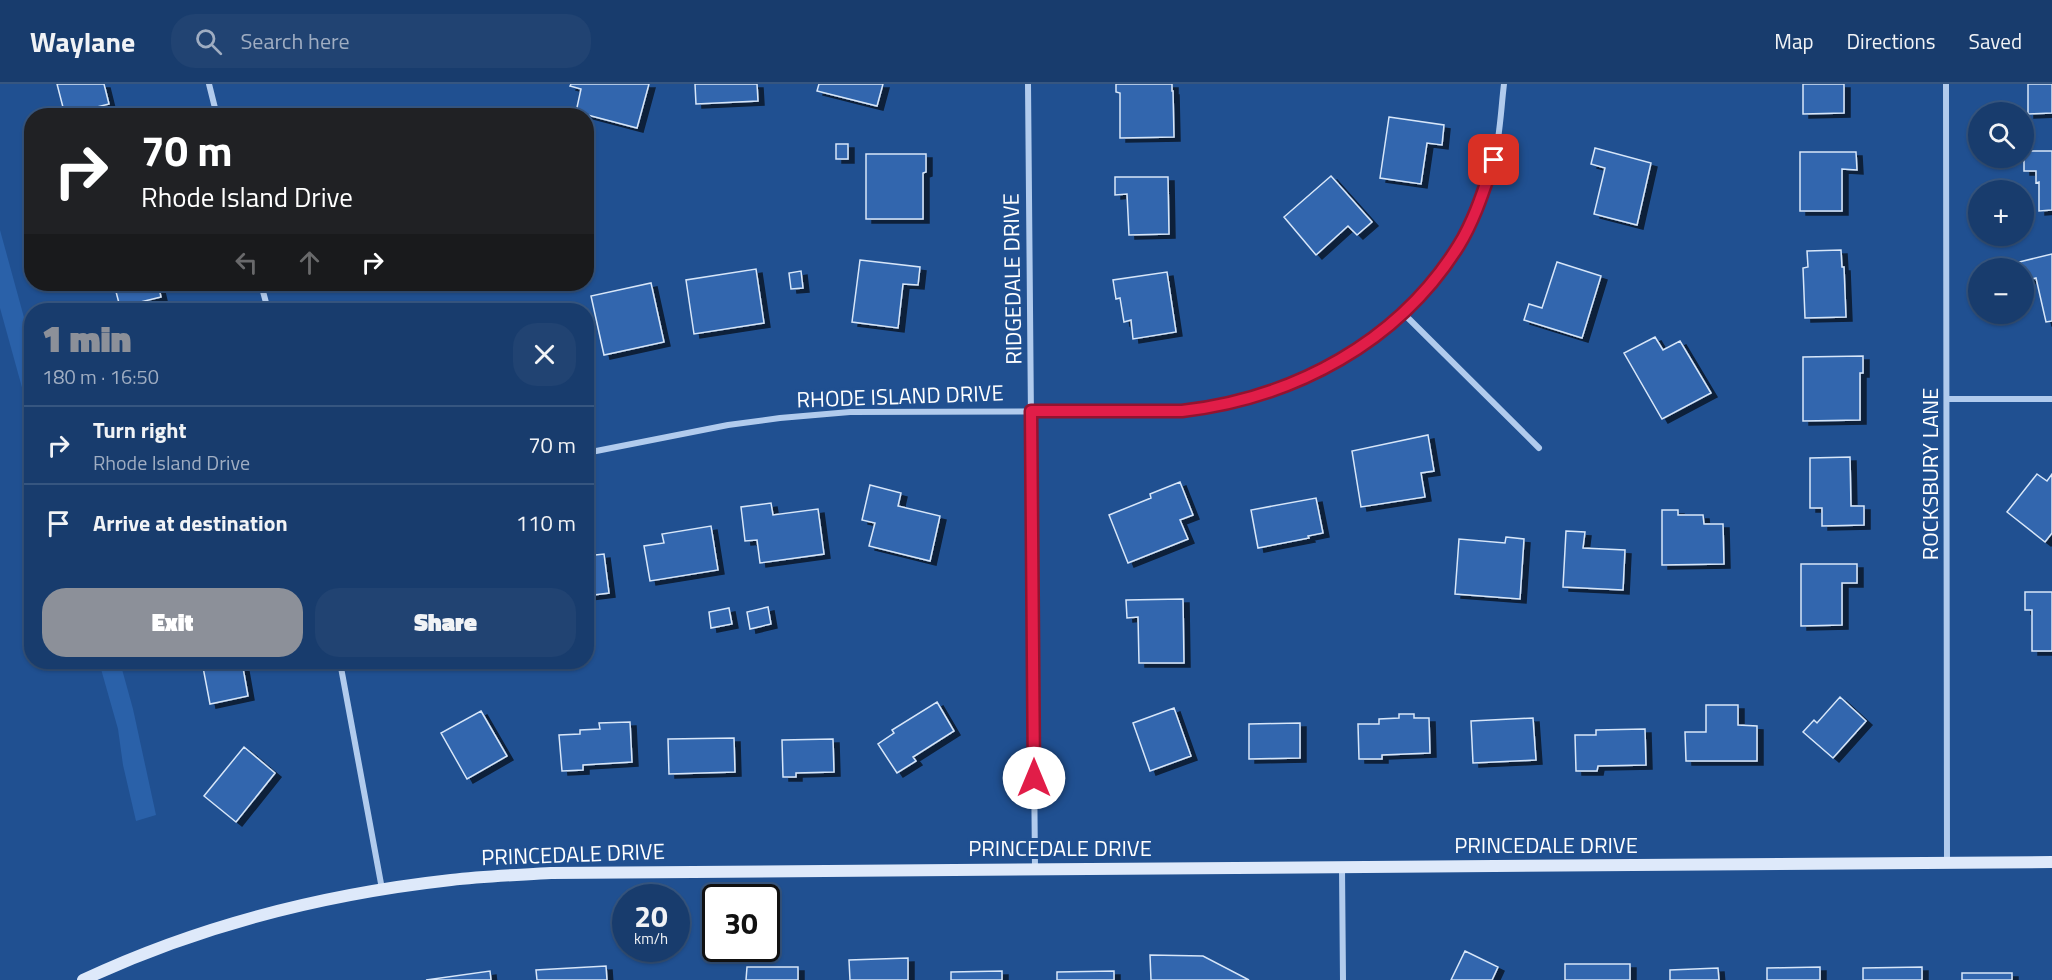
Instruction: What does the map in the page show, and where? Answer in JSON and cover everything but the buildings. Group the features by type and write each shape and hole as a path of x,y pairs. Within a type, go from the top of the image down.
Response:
{"street":[{"path":"208,84 215,108"},
{"name":"RIDGEDALE DRIVE","path":"1028,84 1035,869"},
{"name":"RHODE ISLAND DRIVE","path":"594,451 728,425 850,412 1182,411 1259,396 1322,370 1360,348 1404,314 1431,285 1460,244 1482,198 1494,160 1504,84"},
{"name":"ROCKSBURY LANE","path":"1946,84 1947,863"},
{"path":"1404,314 1539,448"},
{"path":"1948,399 2052,399"},
{"path":"341,669 382,889"},
{"name":"PRINCEDALE DRIVE","path":"83,980 193,936 278,911 382,889 453,880 551,873 2052,862"},
{"path":"1342,867 1343,980"}],"shaded area":[{"path":"0,230 24,317 24,395 0,308"},
{"path":"101,669 122,669 156,815 136,821 123,765 118,729"}],"route":[{"path":"1034,778 1031,411 1182,411 1259,396 1312,376 1360,348 1404,314 1431,285 1460,244 1482,198 1494,160"}]}
